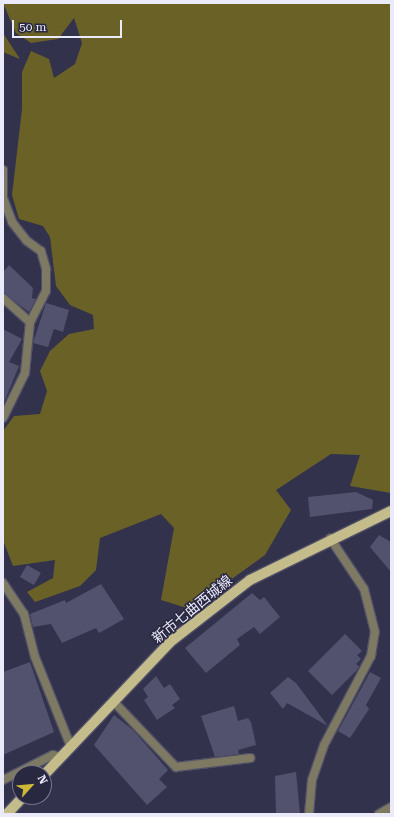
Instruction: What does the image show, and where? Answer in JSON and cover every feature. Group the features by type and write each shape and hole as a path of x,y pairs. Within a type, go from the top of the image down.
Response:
{"main road":[{"name":"新市七曲西城線","path":"52,766 170,642 250,580 330,538 391,511"},
{"path":"7,814 15,805"}],"street":[{"path":"3,170 4,198 12,222 26,241 40,251 46,269 46,291 30,322 25,373 3,418"},
{"path":"3,298 30,322"},
{"path":"309,814 312,780 324,745 371,656 375,632 364,589 330,538"},
{"path":"3,583 24,614 35,657 71,747"},
{"path":"114,702 176,768 250,758"},
{"path":"3,780 53,755 60,757"},
{"path":"379,814 391,807"}],"shaded area":[{"path":"3,3 391,3 391,493 350,486 360,455 331,454 276,490 291,510 265,555 190,609 161,600 174,528 161,514 100,538 96,570 80,586 35,602 27,592 53,578 55,560 13,566 3,540 3,431 14,416 40,414 47,391 40,371 50,351 69,334 94,329 93,315 70,305 56,286 50,237 43,226 19,219 12,195 22,109 22,72 31,51 49,59 54,78 75,64 82,43 74,18 58,39 31,43 16,33"},
{"path":"3,33 20,59 3,52"}],"building":[{"path":"9,265 33,288 32,298 36,299 29,312 3,293 3,272"},
{"path":"46,303 69,310 63,332 54,329 48,347 33,343"},
{"path":"3,329 22,339 9,362 19,366 3,405"},
{"path":"356,492 373,500 372,509 310,517 308,497"},
{"path":"379,535 391,542 391,572 370,547"},
{"path":"27,565 41,573 34,585 20,577"},
{"path":"101,584 124,619 99,633 96,628 62,643 51,624 33,627 30,614 65,600 66,603"},
{"path":"252,593 260,600 264,597 280,617 260,634 254,627 237,639 240,645 206,673 185,648"},
{"path":"345,634 362,651 357,655 361,659 356,664 359,666 357,670 332,695 308,671"},
{"path":"30,662 54,732 3,755 3,672"},
{"path":"370,672 381,678 366,705 369,709 350,738 338,731"},
{"path":"156,676 164,688 170,684 180,699 172,705 175,708 157,720 144,700 148,697 143,689"},
{"path":"288,677 296,683 328,726 287,703 283,709 270,693"},
{"path":"234,706 238,721 248,718 251,722 256,745 238,750 239,754 215,757 201,716"},
{"path":"114,715 133,730 168,770 159,779 167,787 147,805 94,745"},
{"path":"296,772 300,814 276,814 275,776"}]}
